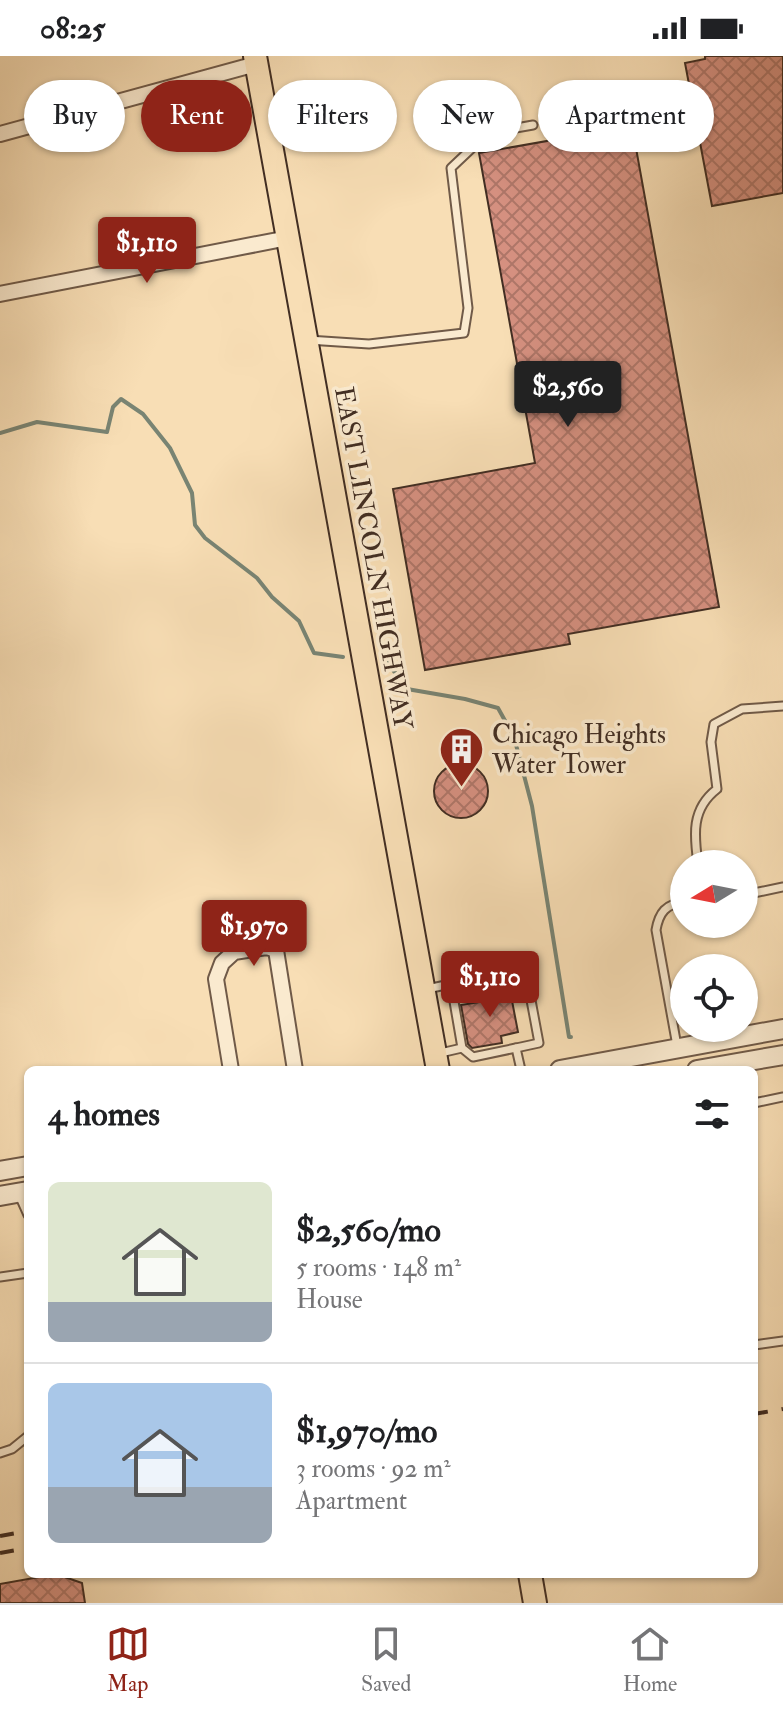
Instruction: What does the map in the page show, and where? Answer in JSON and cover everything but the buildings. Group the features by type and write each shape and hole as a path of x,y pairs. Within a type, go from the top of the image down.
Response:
{"main road":[{"name":"EAST LINCOLN HIGHWAY","path":"256,60 437,1062"},
{"path":"530,1578 535,1603"}],"street":[{"path":"0,134 256,60"},
{"path":"0,294 288,238"},
{"path":"230,1066 216,979 222,963 234,952 267,947 276,950 294,1066"},
{"path":"581,1066 783,1029"},
{"path":"720,1066 783,1055"},
{"path":"0,1171 24,1167"}],"lane":[{"path":"306,340 369,344 464,333 468,308 451,168 488,133 533,125"},
{"path":"696,850 698,813 703,800 717,789 711,742 714,724 742,709 783,706"},
{"path":"758,892 783,887"},
{"path":"670,905 659,917 656,930 678,1048"},
{"path":"423,990 525,968 539,1043 473,1057 462,1048 451,984"},
{"path":"437,1062 462,1048"},
{"path":"516,1048 520,1066"},
{"path":"758,1102 783,1097"},
{"path":"0,1277 24,1274"},
{"path":"758,1344 783,1341"},
{"path":"0,1453 12,1449 24,1439"}],"waterway":[{"path":"0,433 37,422 107,432 113,407 121,399 143,414 170,448 192,493 195,525 205,538 257,578 272,597 299,621 314,653 343,657"},
{"path":"382,655 407,689 498,708 514,737 532,806 571,1037"}],"railway":[{"path":"758,1413 783,1409"},
{"path":"0,1536 24,1532"},
{"path":"0,1553 24,1549"}],"place":[{"name":"Chicago Heights Water Tower","path":"461,788"}]}
